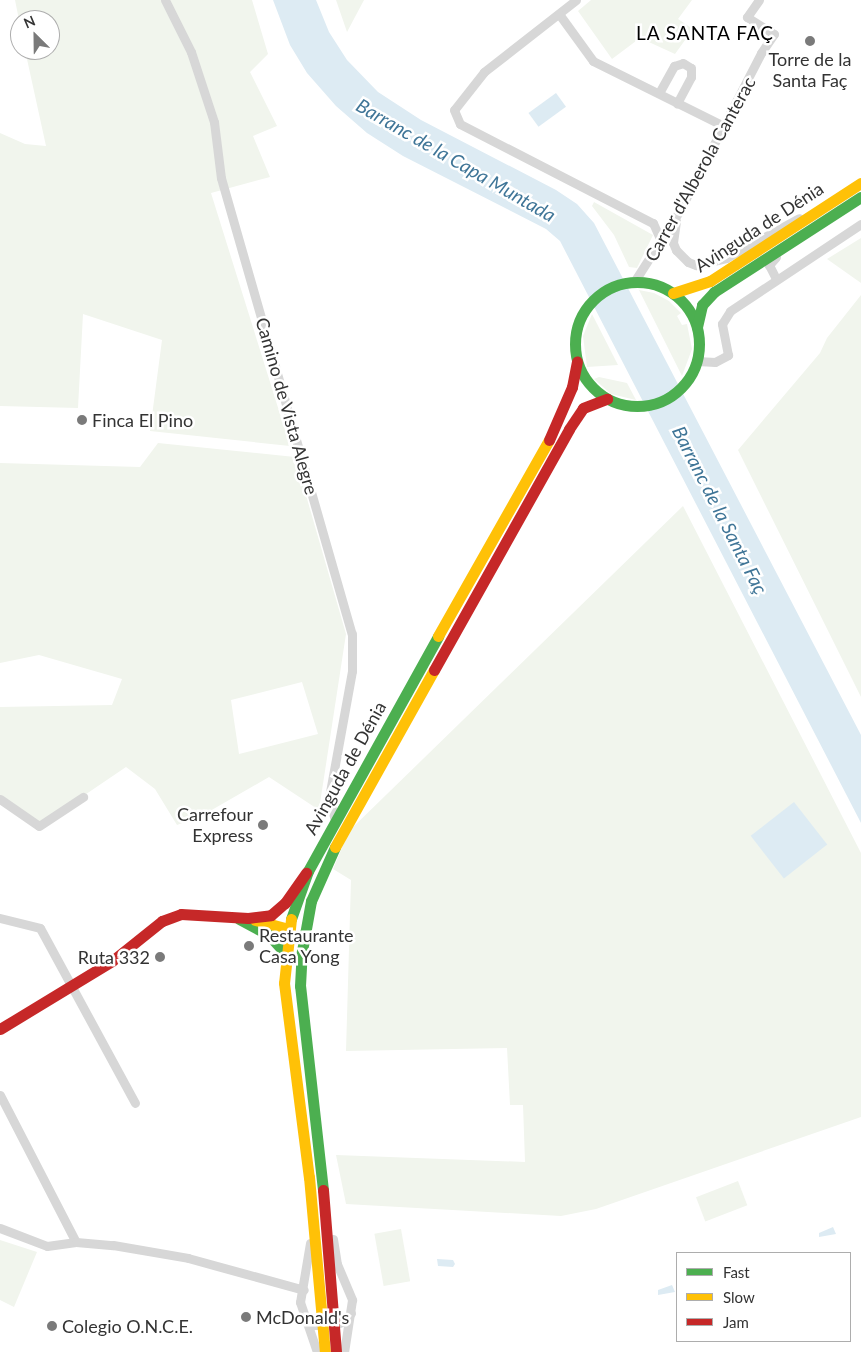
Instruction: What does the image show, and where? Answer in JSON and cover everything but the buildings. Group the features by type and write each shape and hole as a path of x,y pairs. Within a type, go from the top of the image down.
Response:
{"main road":[{"name":"Avinguda de Dénia","path":"673,293 710,281 861,183"},
{"name":"Avinguda de Dénia","path":"697,326 702,305 738,274 861,196"},
{"path":"632,282 654,284 673,293 690,311 697,326 697,360 685,383 660,402 640,406 607,399 590,385 577,361 577,328 589,304 612,287 632,282"},
{"name":"Avinguda de Dénia","path":"324,1283 314,1228 298,1079 289,1033 284,983 289,929 308,871 335,820 556,427 572,387 577,361"},
{"name":"Avinguda de Dénia","path":"336,1352 328,1325 324,1283 323,1193 300,986 302,952 311,901 327,861 569,429 583,408 607,399"},
{"path":"0,1029 112,962 162,921 181,914 248,918 264,917 278,911 308,871"},
{"path":"234,917 269,935 286,953"},
{"path":"248,918 289,929 294,941 296,1005 304,1019"},
{"name":"Avinguda de Dénia","path":"325,1352 328,1325"}],"street":[{"name":"Camino de Vista Alegre","path":"165,0 191,52 214,122 221,178 352,634 352,671 328,805 335,820"},
{"path":"576,0 484,72 454,110 460,124 653,223 663,224 677,215"},
{"name":"Carrer d'Alberola Canterac","path":"632,282 677,215 761,53 774,34 747,17 759,0"},
{"path":"559,14 593,61 724,126"},
{"path":"659,93 674,66 683,63 691,68 691,77 678,103"},
{"path":"677,215 674,232 676,250 688,262 696,265 726,258 791,220 809,215"},
{"path":"653,223 661,241"},
{"path":"697,360 703,363 724,360 728,348 722,333 725,317 776,279 861,224"},
{"path":"776,279 770,270 770,260 791,247 802,233"},
{"path":"738,274 770,270"},
{"path":"0,799 39,826 83,797"},
{"path":"0,918 40,928 136,1103"},
{"path":"0,1095 76,1242"},
{"name":"Avinguda de Dénia","path":"323,1193 331,1209 337,1264 350,1293 351,1313 344,1352"},
{"path":"0,1228 47,1246 76,1242 188,1258 304,1290 324,1283 344,1286 350,1293"},
{"name":"Avinguda de Dénia","path":"314,1228 304,1290 300,1302 304,1319 317,1352"},
{"path":"304,1319 313,1325 328,1325 344,1321 351,1313"}],"shaded area":[{"path":"15,0 252,0 268,54 250,72 277,126 253,136 270,177 211,193 290,446 150,431 162,340 83,314 78,408 0,406 0,133 25,144 46,146 27,60 60,60 60,10 17,10"},
{"path":"336,0 364,0 347,32"},
{"path":"591,0 692,0 678,19 693,29 675,54 640,38 612,59 578,11"},
{"path":"594,202 653,235 637,268 629,267 614,235 592,206"},
{"path":"861,238 861,283 827,259"},
{"path":"639,290 654,293 669,301 681,313 677,316 682,325 687,324 692,349 682,376"},
{"path":"861,295 861,697 738,450 820,353 827,338"},
{"path":"592,314 618,365 587,367 583,336"},
{"path":"599,377 627,383 636,400 611,394 594,379"},
{"path":"158,443 295,457 346,634 319,810 269,777 203,815 177,825 155,789 126,767 39,826 0,799 0,707 112,705 122,679 39,655 0,663 0,463 140,467","holes":["302,682 318,734 239,754 231,700"]},
{"path":"683,506 861,853 861,1117 596,1209 561,1216 346,1204 336,1155 525,1162 523,1105 510,1105 507,1048 346,1051 351,880 333,869 349,831"},
{"path":"738,1181 747,1205 705,1221 696,1197"},
{"path":"401,1229 410,1281 384,1286 374,1234"},
{"path":"0,1240 37,1252 14,1307 0,1300"}],"water":[{"path":"273,0 316,0 329,32 347,60 378,92 421,120 556,190 577,204 594,223 861,735 861,823 560,241 546,229 403,156 367,133 336,106 307,73 290,45"},
{"path":"556,93 566,107 538,127 528,113"},
{"path":"794,802 827,845 784,878 751,836"},
{"path":"833,1227 836,1234 819,1237 819,1233"},
{"path":"437,1259 453,1260 455,1264 453,1267 438,1266"},
{"path":"672,1285 675,1292 658,1295 658,1290"}],"traffic: fast":[{"path":"697,327 702,305 714,292 861,197"},
{"path":"637,282 661,287 672,292 681,300 689,309 694,320 699,344 694,368 689,379 681,388 672,396 661,401 637,406 613,401 602,396 593,388 585,379 580,368 575,344 580,320 585,309 593,300 602,292 613,287 637,282"},
{"path":"291,919 308,871 438,636"},
{"path":"323,1190 300,986 302,951 311,901 335,847"},
{"path":"239,919 269,935 285,953"}],"traffic: slow":[{"path":"673,293 710,281 861,183"},
{"path":"438,636 549,440"},
{"path":"335,847 434,670"},
{"path":"291,919 284,983 309,1177 325,1352"},
{"path":"255,920 289,929"}],"traffic: jam":[{"path":"549,440 572,387 577,361"},
{"path":"434,670 569,429 583,408 607,399"},
{"path":"0,1029 112,961 162,921 181,914 248,918 271,915 285,903 306,873"},
{"path":"323,1190 336,1352"}],"place":[{"name":"Torre de la Santa Faç","path":"810,41"},
{"name":"Finca El Pino","path":"82,420"},
{"name":"Carrefour Express","path":"263,825"},
{"name":"Restaurante Casa Yong","path":"249,946"},
{"name":"Ruta 332","path":"160,957"},
{"name":"McDonald's","path":"246,1317"},
{"name":"Colegio O.N.C.E.","path":"52,1326"}],"district":[{"name":"LA SANTA FAÇ","path":"705,33"}],"water label":[{"name":"Barranc de la Capa Muntada","path":"456,160"},
{"name":"Barranc de la Santa Faç","path":"720,510"}]}
